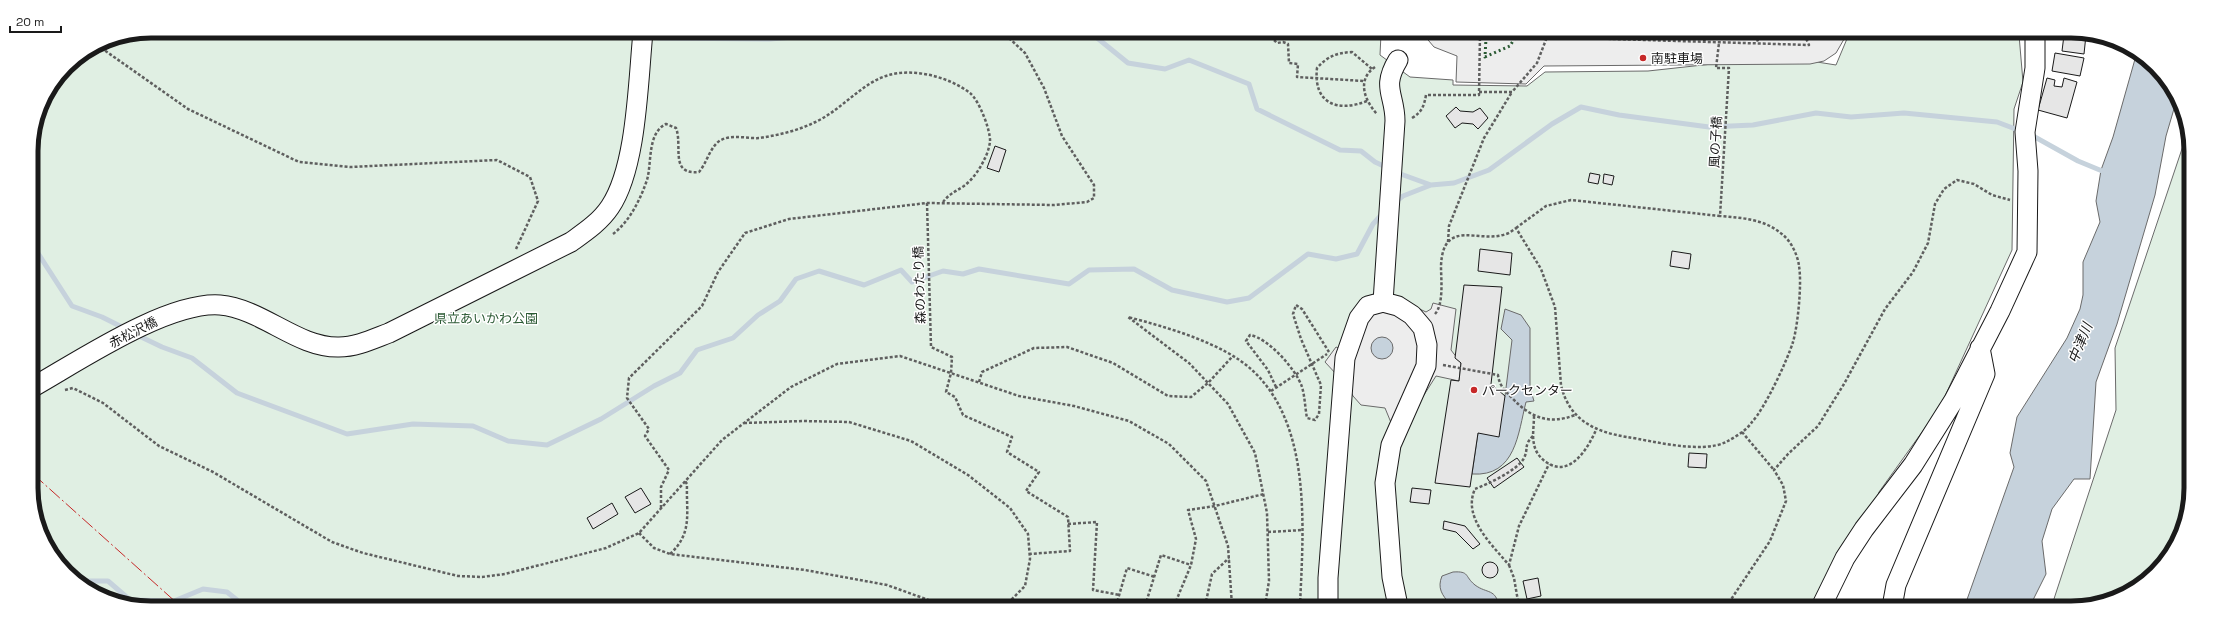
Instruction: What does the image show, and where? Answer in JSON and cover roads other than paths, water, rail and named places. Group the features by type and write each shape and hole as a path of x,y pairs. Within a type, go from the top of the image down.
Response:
{"street":[{"name":"赤松沢橋","path":"38,384 146,323 176,312 205,305 220,305 241,309 315,344 340,347 389,333 571,242 593,226 610,207 628,162 635,112 641,38"},
{"path":"1824,601 1845,558 1864,529 1913,465 1954,400 2027,252 2028,187 2025,132 2035,68 2034,38"},
{"path":"1384,302 1395,128 1394,104 1388,83 1392,70 1398,60"},
{"path":"1328,601 1337,355 1368,306 1384,302 1398,306 1412,315 1423,328 1427,345 1426,366 1391,445 1385,483 1392,577 1397,601"},
{"path":"1893,601 1896,584 1985,374 1980,348"}],"water":[{"name":"中津川","path":"2135,58 2156,76 2165,88 2175,107 2166,136 2155,195 2117,324 2096,382 2090,479 2074,479 2052,509 2042,541 2046,574 2032,601 1966,601 2014,467 2010,453 2017,417 2067,338 2080,309 2083,295 2083,262 2100,222 2096,201 2101,170 2113,137"},
{"path":"1505,309 1521,315 1530,328 1530,388 1534,401 1526,402 1517,439 1506,461 1498,468 1487,473 1472,474 1478,433 1505,396 1512,340 1501,329"},
{"path":"1382,337 1390,340 1393,348 1390,356 1382,359 1374,356 1371,348 1374,340"},
{"path":"1453,572 1465,573 1475,585 1493,594 1498,601 1448,601 1440,588 1442,576"}],"waterway":[{"path":"660,38 782,38"},
{"path":"1097,38 1128,63 1165,69 1189,60 1249,84 1257,109 1340,150 1361,151 1375,162 1388,168"},
{"path":"1394,203 1403,196 1431,185 1454,183 1489,170 1552,124 1581,107 1619,115 1709,127 1753,125 1816,113 1851,117 1904,113 1997,122 2018,130"},
{"path":"2033,136 2078,161 2107,173"},
{"path":"1395,172 1431,185"},
{"path":"137,335 162,347 192,358 237,393 347,434 413,424 473,426 508,441 547,445 601,419 654,386 680,373 697,350 733,338 758,315 780,301 796,279 819,271 864,285 901,270 912,282 943,271 963,274 979,269 1069,284 1089,270 1134,269 1172,290 1227,302 1249,298 1308,254 1336,259 1357,254 1373,224 1384,212"},
{"path":"38,253 72,306 102,317 126,329"},
{"path":"86,581 108,581 128,598"},
{"path":"174,601 203,589 227,592 238,601"},
{"path":"139,600 174,601"}],"place":[{"name":"南駐車場","path":"1643,58"},
{"name":"パークセンター","path":"1474,390"}],"park label":[{"name":"県立あいかわ公園","path":"486,318"}]}
